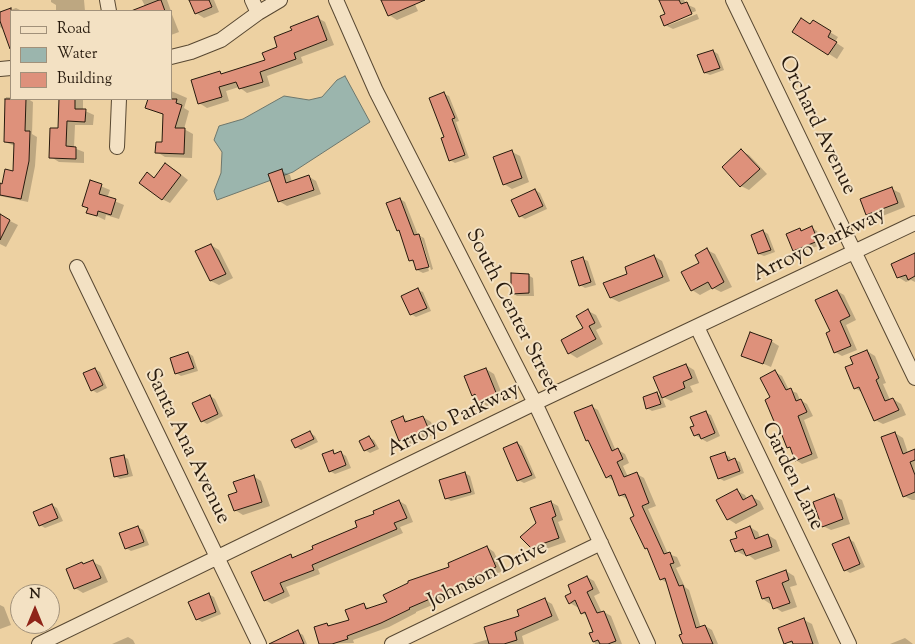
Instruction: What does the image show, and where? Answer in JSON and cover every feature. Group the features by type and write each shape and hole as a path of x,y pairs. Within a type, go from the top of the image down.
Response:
{"street":[{"path":"172,57 191,52 221,40 255,6 280,0"},
{"name":"South Center Street","path":"336,0 376,91 535,403 648,644"},
{"name":"Orchard Avenue","path":"732,0 915,378"},
{"path":"117,147 119,100"},
{"name":"Arroyo Parkway","path":"39,644 59,640 218,558 535,403 915,223"},
{"name":"Santa Ana Avenue","path":"78,267 259,644"},
{"name":"Garden Lane","path":"697,327 849,644"},
{"name":"Johnson Drive","path":"392,644 601,543"}],"water":[{"path":"345,76 370,122 293,172 217,200 214,191 221,173 222,152 214,140 219,126 243,119 284,96 309,100 322,97 337,80"}],"building":[{"path":"161,0 165,10 134,10"},
{"path":"189,0 209,0 212,7 195,14"},
{"path":"381,0 425,0 388,16"},
{"path":"659,0 679,0 681,4 687,2 692,14 664,26 660,16 665,14"},
{"path":"11,8 10,49 0,21 0,12"},
{"path":"318,16 327,40 294,53 296,59 260,72 263,82 239,89 236,82 219,87 222,97 198,104 191,80 220,71 221,74 265,60 262,53 277,47 274,37 292,30 290,27"},
{"path":"801,18 810,24 813,20 831,31 828,37 837,42 828,55 792,32"},
{"path":"713,50 720,68 704,73 697,55"},
{"path":"444,92 455,118 452,119 465,155 449,161 441,138 444,137 429,98"},
{"path":"5,99 26,100 25,131 30,131 29,161 21,199 0,195 0,183 2,184 5,169 13,171 14,143 4,142"},
{"path":"177,99 176,103 182,105 175,128 185,128 184,154 155,153 156,142 162,142 163,114 145,108 148,100"},
{"path":"59,100 75,100 75,109 86,109 85,122 67,121 66,146 76,147 76,159 49,158 50,128 58,128"},
{"path":"741,149 760,169 740,187 722,167"},
{"path":"512,150 522,178 503,185 493,157"},
{"path":"165,163 181,175 162,200 139,183 147,172 154,178"},
{"path":"282,169 286,183 309,175 314,190 278,202 268,174"},
{"path":"90,180 102,184 99,194 116,199 111,215 98,211 97,216 86,213 88,208 82,206"},
{"path":"892,187 898,203 866,215 860,199"},
{"path":"535,189 543,206 519,217 511,200"},
{"path":"400,198 414,235 419,234 429,267 416,270 413,260 409,261 399,230 397,231 386,203"},
{"path":"0,214 10,220 0,240"},
{"path":"812,226 818,241 793,251 786,234 800,228 801,231"},
{"path":"763,230 771,250 758,254 751,235"},
{"path":"211,244 226,274 210,281 195,251"},
{"path":"707,248 724,282 712,289 708,282 691,291 681,272 699,263 695,255"},
{"path":"915,253 915,276 908,280 906,275 897,278 891,264"},
{"path":"654,255 663,277 610,298 603,283 627,274 625,267"},
{"path":"583,257 591,282 579,286 571,261"},
{"path":"511,273 529,274 529,293 511,294"},
{"path":"418,288 427,308 410,315 401,296"},
{"path":"837,290 850,316 840,321 851,346 834,353 826,333 830,331 815,300"},
{"path":"588,309 595,323 589,326 596,339 568,354 561,340 583,328 576,316"},
{"path":"750,332 772,340 763,364 741,356"},
{"path":"867,350 879,378 876,380 885,401 893,398 899,410 874,421 859,387 854,389 845,367 853,364 850,357"},
{"path":"188,352 194,368 175,374 170,358"},
{"path":"686,364 692,378 683,382 685,388 662,398 653,377"},
{"path":"95,368 103,385 91,391 83,373"},
{"path":"486,368 497,395 478,402 475,394 472,396 464,376"},
{"path":"775,370 786,390 791,388 796,401 801,399 807,412 798,416 812,454 795,461 790,447 787,448 765,400 770,397 760,378"},
{"path":"657,392 661,404 646,409 643,397"},
{"path":"210,395 218,414 201,422 192,403"},
{"path":"592,405 612,451 618,448 623,459 617,462 624,477 637,472 649,503 642,506 664,554 670,552 674,563 670,564 679,586 683,585 696,628 705,625 713,644 683,644 679,635 682,634 665,578 660,580 647,548 645,549 630,518 634,516 625,494 619,496 611,475 606,478 588,440 586,441 574,412"},
{"path":"706,411 715,433 701,439 699,434 694,436 690,427 694,426 690,417"},
{"path":"403,416 405,422 423,416 429,430 399,441 391,421"},
{"path":"310,431 314,439 295,448 291,440"},
{"path":"895,432 903,454 915,449 915,460 910,462 915,475 915,492 903,497 881,437"},
{"path":"369,436 375,446 364,451 359,441"},
{"path":"517,442 532,475 517,481 503,448"},
{"path":"333,450 334,454 341,451 346,465 329,472 322,454"},
{"path":"725,452 728,461 735,458 740,471 718,479 710,457"},
{"path":"124,455 128,474 114,477 110,458"},
{"path":"465,472 471,492 445,499 439,480"},
{"path":"254,475 262,502 234,511 228,495 237,492 233,482"},
{"path":"737,489 743,500 752,495 757,505 727,520 716,500"},
{"path":"834,494 843,519 822,527 813,502"},
{"path":"399,500 407,518 394,523 397,529 312,565 314,570 280,583 284,592 264,601 251,572 291,554 292,558 313,549 312,546 357,527 355,521 374,514 373,511"},
{"path":"551,501 556,516 552,518 559,538 532,549 520,537 536,523 530,508"},
{"path":"52,504 58,518 39,526 33,512"},
{"path":"138,526 144,542 125,549 119,533"},
{"path":"750,526 755,539 768,534 772,547 746,556 743,549 735,552 730,540 737,538 735,532"},
{"path":"849,537 860,564 844,571 832,544"},
{"path":"487,546 496,567 473,577 474,580 409,608 381,623 347,636 348,639 332,644 319,644 314,627 327,623 328,626 349,620 345,610 364,603 366,609 387,602 383,595 408,583 408,581 449,567 448,563"},
{"path":"93,560 101,578 74,589 66,569 82,562 83,564"},
{"path":"786,570 789,580 782,583 790,603 773,609 769,597 762,599 756,581"},
{"path":"587,576 593,589 587,592 597,613 604,611 616,641 608,644 600,644 598,640 593,642 589,633 593,632 585,612 581,614 575,600 569,604 565,596 571,593 568,585"},
{"path":"209,593 216,612 196,620 188,602"},
{"path":"545,598 552,616 515,632 517,640 504,644 489,644 484,627 519,616 517,610"},
{"path":"804,618 813,644 793,644 792,641 784,644 778,628"},
{"path":"298,630 304,644 269,644"}]}
